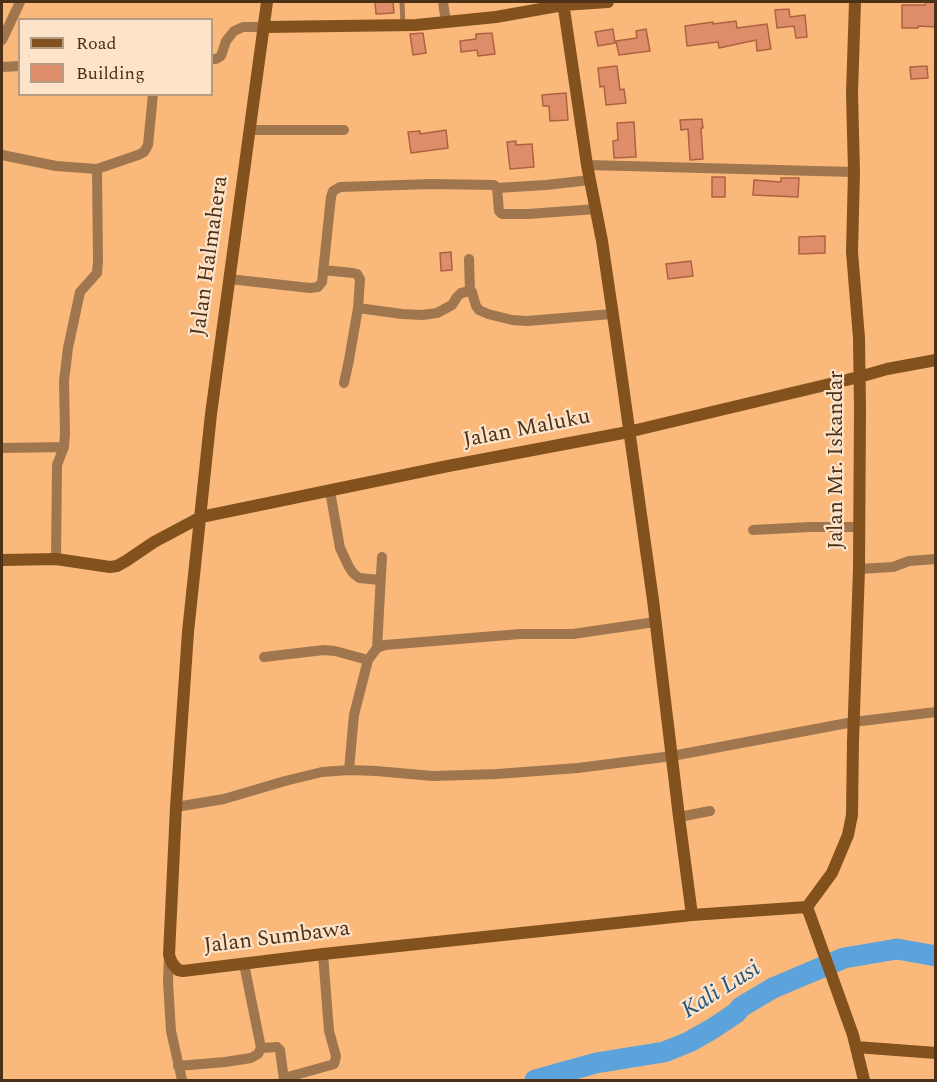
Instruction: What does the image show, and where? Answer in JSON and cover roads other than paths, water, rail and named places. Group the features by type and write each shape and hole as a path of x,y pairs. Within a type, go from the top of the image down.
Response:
{"main road":[{"name":"Jalan Halmahera","path":"201,517 211,414 267,2"},
{"path":"264,27 403,25 446,22 496,17 563,3 608,2"},
{"name":"Jalan Mr. Iskandar","path":"807,907 832,873 848,835 852,815 859,569 860,408 859,338 852,252 854,172 852,93 855,2"},
{"path":"563,3 587,165 602,241 634,467 692,915"},
{"name":"Jalan Maluku","path":"2,560 56,559 117,566 154,542 201,517 628,432 887,369 936,360"},
{"name":"Jalan Sumbawa","path":"201,517 188,632 176,807 169,955 177,970 692,915 807,907"},
{"path":"807,907 854,1041 864,1080"},
{"path":"854,1041 936,1053"}],"street":[{"path":"2,40 20,2"},
{"path":"443,2 446,22"},
{"path":"213,59 221,56 226,41 234,31 243,27 264,27"},
{"path":"2,67 18,66"},
{"path":"2,155 56,166 97,169 138,155 148,146 153,96"},
{"path":"250,130 344,130"},
{"path":"587,165 854,172"},
{"path":"56,559 57,465 64,447 64,381 70,337 80,292 97,273 97,169"},
{"path":"229,279 318,287 322,282 331,197 333,191 340,187 431,184 494,185 497,188 590,180"},
{"path":"497,188 499,211 502,214 596,208"},
{"path":"469,259 470,291 474,303 479,310 488,314 512,320 545,321 612,314"},
{"path":"323,270 357,274 360,279 358,308 344,383"},
{"path":"358,308 402,314 437,313 452,305 461,293 470,291"},
{"path":"2,448 64,447"},
{"path":"330,491 340,548 349,567 359,578 381,580"},
{"path":"753,530 859,527"},
{"path":"377,648 382,557"},
{"path":"859,569 893,567 909,561 936,559"},
{"path":"349,770 354,716 368,660 377,648 385,645 520,634 573,634 655,622"},
{"path":"264,657 324,650 368,660"},
{"path":"176,807 224,799 322,772 349,770 434,776 579,768 672,756 853,722 936,712"},
{"path":"679,817 710,811"},
{"path":"261,1048 277,1047 280,1050 284,1079 334,1064 336,1056 329,1031 323,954"},
{"path":"169,955 171,1031 182,1080"},
{"path":"178,1066 225,1062 251,1058 258,1054 261,1048 244,964"}],"lane":[{"path":"402,2 403,25"}],"waterway":[{"name":"Kali Lusi","path":"535,1080 596,1063 664,1052 712,1029 741,1007 773,988 844,958 897,949 936,956"}]}
